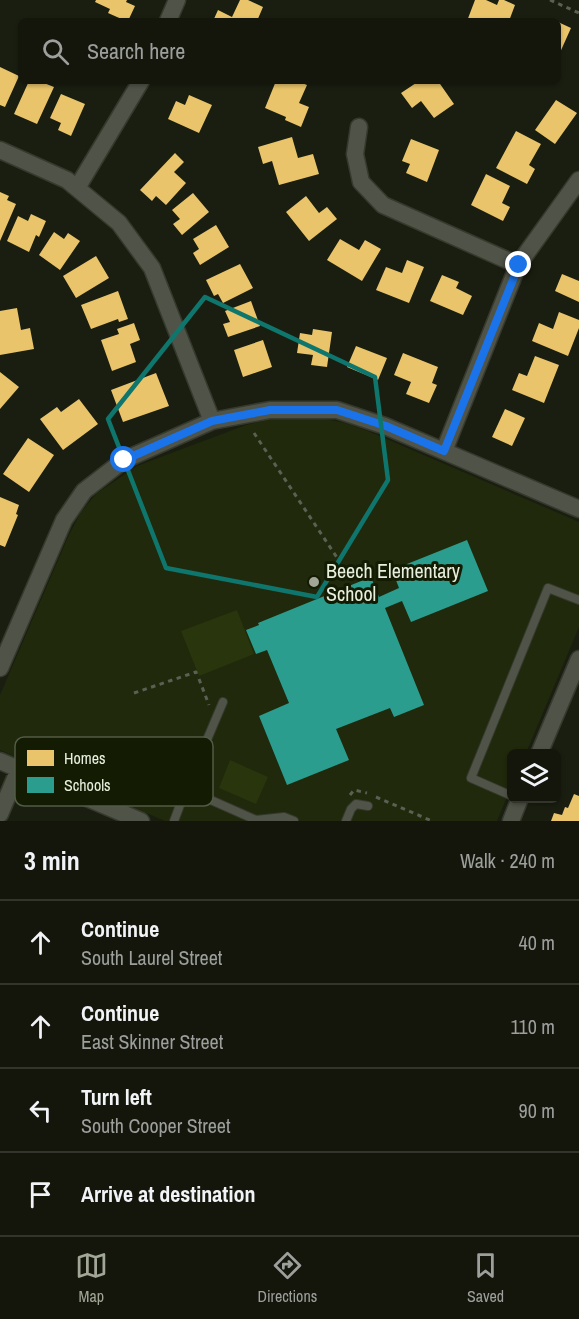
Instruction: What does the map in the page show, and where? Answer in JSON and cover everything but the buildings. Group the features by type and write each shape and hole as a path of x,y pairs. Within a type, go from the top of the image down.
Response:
{"street":[{"path":"169,18 177,0"},
{"path":"77,188 139,84"},
{"path":"359,127 355,154 361,183 383,205 519,265"},
{"path":"0,150 67,180 119,223 152,268 212,421"},
{"path":"444,451 519,265 579,180"},
{"path":"0,668 64,520 84,491 124,460 212,421 270,410 337,410 386,426 579,509"},
{"path":"541,749 579,659"},
{"path":"0,761 15,767"},
{"path":"0,814 15,778"},
{"path":"511,821 516,803"},
{"path":"106,806 141,821"}],"lane":[{"path":"507,794 471,778 548,588 579,600"},
{"path":"209,737 224,702"},
{"path":"213,801 256,820 284,817 294,821"},
{"path":"346,821 351,808 356,804 368,806"},
{"path":"174,821 180,806"}],"path":[{"path":"550,0 579,13"},
{"path":"254,433 340,562"},
{"path":"134,693 196,672 197,676"},
{"path":"349,796 354,790 363,791 432,821"}],"highlighted area":[{"path":"205,297 375,377 388,480 317,597 166,568 108,419"}],"shaded area":[{"name":"Beech Elementary School","path":"310,416 345,423 579,522 579,627 528,749 507,749 507,797 497,821 165,821 130,806 213,806 213,737 15,737 15,756 0,750 0,695 81,512 96,494 137,466 246,425 270,419"},
{"path":"237,610 254,654 199,676 181,631"},
{"path":"230,760 268,777 256,804 219,788"}],"place":[{"name":"Beech Elementary School","path":"314,582"}],"route":[{"path":"124,460 212,421 270,410 337,410 386,426 444,451 519,265"}]}
